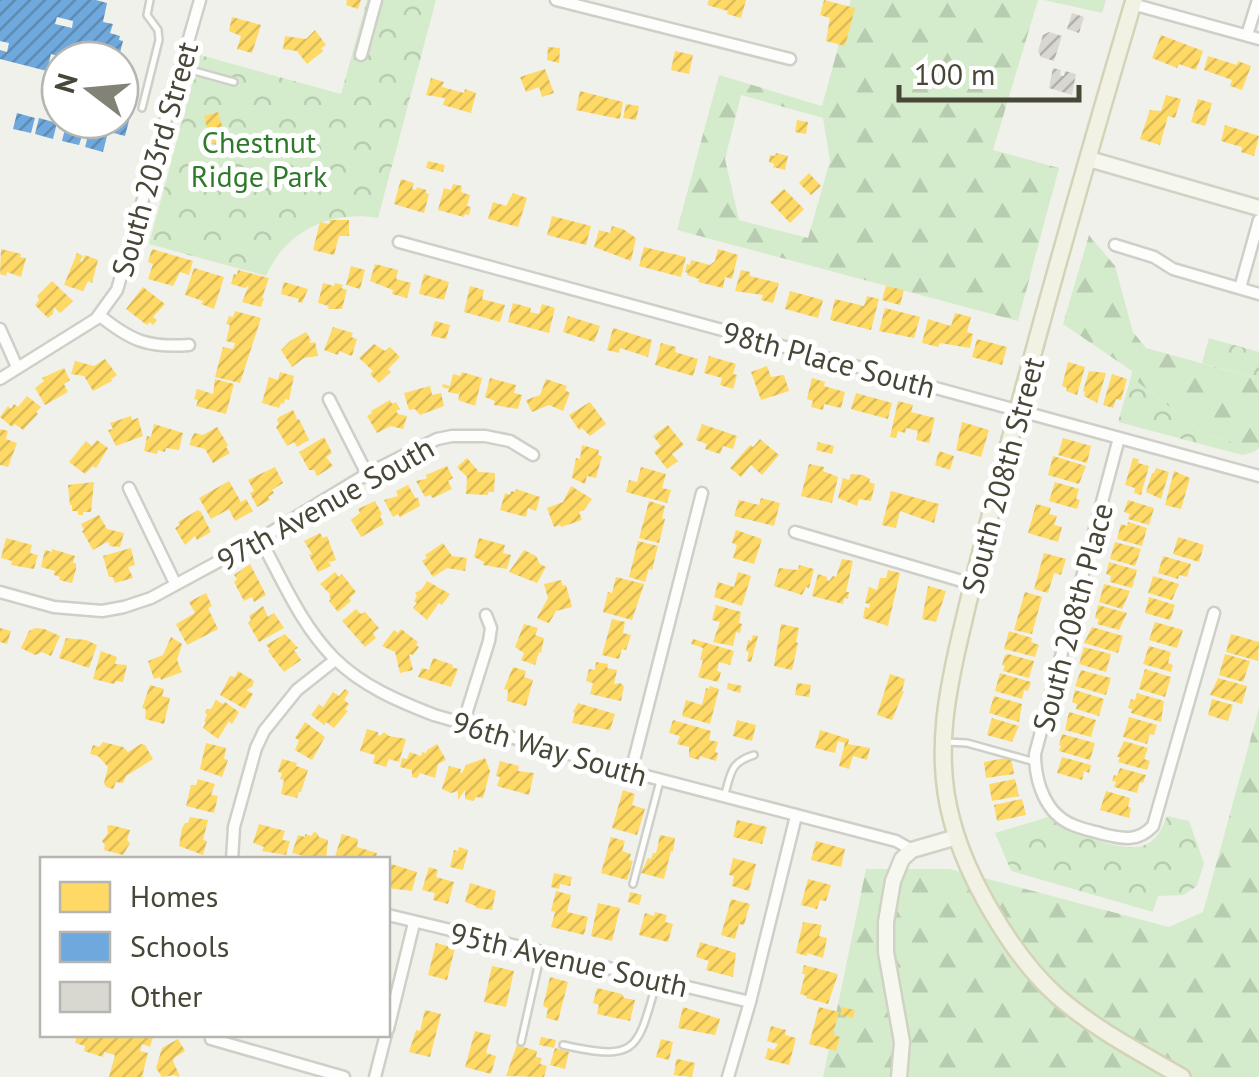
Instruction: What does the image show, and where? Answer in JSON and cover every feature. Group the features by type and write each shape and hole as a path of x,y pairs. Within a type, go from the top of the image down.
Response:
{"main road":[{"name":"South 208th Street","path":"1133,2 972,584 952,669 942,742 946,796 974,879 1037,975 1091,1021 1182,1077"}],"street":[{"name":"South 203rd Street","path":"0,379 81,330 99,315 117,290 200,0"},
{"path":"361,55 376,0"},
{"path":"556,0 790,60"},
{"path":"1133,2 1253,37 1258,0"},
{"path":"1089,159 1259,208"},
{"path":"1240,288 1259,220"},
{"name":"98th Place South","path":"399,242 1259,476"},
{"path":"1114,245 1154,258 1173,269 1259,294"},
{"path":"99,315 122,333 146,344 189,345"},
{"path":"0,329 17,367"},
{"path":"329,399 367,474"},
{"name":"97th Avenue South","path":"0,592 54,607 102,611 124,607 150,598 260,539 367,474 437,440 452,436 499,438 533,455"},
{"name":"South 208th Place","path":"1119,438 1035,754 1043,796 1064,820 1128,840 1144,835 1153,826 1214,612"},
{"path":"128,488 175,583"},
{"path":"630,772 702,494"},
{"path":"795,532 972,584"},
{"name":"96th Way South","path":"260,539 308,627 335,660 379,691 434,716 896,841 912,850"},
{"path":"463,724 489,641 491,628 486,615"},
{"path":"232,857 238,813 264,731 297,690 335,660"},
{"path":"728,1077 796,816"},
{"path":"899,1077 902,1042 890,982 886,922 897,869 912,850 957,837"},
{"name":"95th Avenue South","path":"390,916 750,1002"},
{"path":"390,1020 414,922"},
{"path":"375,1077 386,1037"},
{"path":"211,1038 344,1077"}],"lane":[{"path":"142,108 159,40 158,30 147,15 150,0"},
{"path":"180,67 234,82"},
{"path":"942,742 967,743 1035,762"},
{"path":"724,796 732,768 754,755"},
{"path":"633,884 660,780"},
{"path":"521,1042 542,952"},
{"path":"562,1045 599,1054 625,1050 637,1041 643,1029 658,980"}],"green space":[{"name":"Chestnut Ridge Park","path":"367,0 436,0 378,218 343,217 312,227 285,247 266,276 149,244 200,55 341,94"},
{"path":"851,0 1038,0 993,150 1059,168 1018,321 677,230 719,75 822,106","holes":["741,95 823,118 830,161 808,238 739,220 725,159"]},
{"path":"1044,0 1106,0 1102,13"},
{"path":"1089,235 1115,266 1133,332 1146,348 1259,379 1259,448 1254,452 1242,455 1238,444 1203,433 1131,377 1132,371 1063,324"},
{"path":"1209,338 1259,352 1259,379 1202,363"},
{"path":"1131,377 1203,433 1238,444 1242,455 1118,422"},
{"path":"1259,708 1259,1077 823,1077 866,869 950,869 1169,927 1203,912"},
{"path":"1051,816 1080,834 1133,847 1155,838 1167,816 1189,821 1204,863 1197,886 1183,895 1158,896 1153,912 1011,871 995,833"}],"building: Homes":[{"path":"347,0 361,0 358,9 346,5"},
{"path":"709,0 746,0 741,18 707,5"},
{"path":"824,0 855,8 845,46 826,41 830,18 820,15"},
{"path":"232,17 261,25 252,53 237,49 241,36 229,31"},
{"path":"315,30 326,45 307,64 297,51 283,49 285,36 306,39"},
{"path":"1161,35 1203,51 1196,70 1179,64 1177,68 1152,58"},
{"path":"548,47 560,48 559,63 547,60"},
{"path":"675,51 693,55 689,74 671,70"},
{"path":"1208,56 1251,66 1242,90 1230,86 1232,80 1204,70"},
{"path":"545,69 554,93 542,97 539,87 526,92 520,77"},
{"path":"431,78 444,82 442,87 476,93 471,113 443,105 445,98 426,95"},
{"path":"580,91 623,102 620,119 576,110"},
{"path":"1166,95 1181,99 1175,118 1168,116 1160,145 1140,139 1150,110 1161,111"},
{"path":"1198,99 1212,103 1205,126 1191,122"},
{"path":"626,104 639,106 636,120 623,118"},
{"path":"218,112 226,140 211,144 204,116"},
{"path":"797,120 808,122 806,134 795,132"},
{"path":"1225,125 1259,136 1254,156 1241,152 1242,147 1221,141"},
{"path":"770,155 788,156 785,170 769,162"},
{"path":"428,161 445,165 443,172 426,168"},
{"path":"809,173 821,186 811,195 799,183"},
{"path":"401,179 414,183 412,189 417,187 429,194 424,213 394,204"},
{"path":"453,184 462,186 461,192 470,195 469,215 438,210 444,188 451,190"},
{"path":"784,189 804,209 790,223 770,202"},
{"path":"513,193 527,198 518,227 488,219 493,202 506,206"},
{"path":"552,216 591,226 586,245 547,235"},
{"path":"330,220 349,220 349,236 339,236 334,255 313,250 320,222 329,224"},
{"path":"612,226 636,238 631,261 594,247 599,230 610,233"},
{"path":"644,247 686,257 681,277 639,266"},
{"path":"1,249 26,258 21,277 0,274"},
{"path":"152,249 193,261 189,275 180,272 173,286 148,279"},
{"path":"718,249 738,255 732,279 725,277 723,288 687,275 691,260 710,265"},
{"path":"77,253 83,256 82,262 85,255 98,260 92,283 88,281 83,291 64,285"},
{"path":"375,264 398,270 396,279 411,283 407,298 370,281"},
{"path":"351,266 365,270 360,289 346,285"},
{"path":"194,268 224,277 214,309 185,295"},
{"path":"238,270 269,278 261,307 242,302 249,285 245,288 231,284"},
{"path":"741,270 779,283 773,303 761,300 763,295 735,291"},
{"path":"424,274 449,282 444,300 419,294"},
{"path":"52,281 73,301 60,313 54,307 48,318 35,305 37,296"},
{"path":"284,282 308,289 302,303 281,294"},
{"path":"323,283 343,285 341,288 347,290 342,309 328,309 329,306 318,303"},
{"path":"470,286 484,290 482,299 505,305 500,322 464,312"},
{"path":"886,286 904,290 900,305 882,300"},
{"path":"143,287 165,304 153,317 157,320 153,325 147,325 126,309"},
{"path":"790,291 823,300 818,318 785,309"},
{"path":"867,296 879,299 871,330 830,320 835,299 864,306"},
{"path":"513,303 539,314 542,304 555,308 549,333 508,322"},
{"path":"885,308 920,317 914,338 879,331"},
{"path":"235,311 261,318 240,383 215,377 223,347 233,349 235,343 226,341 230,325 226,324"},
{"path":"955,313 971,317 967,332 973,334 970,348 922,343 928,319 951,326"},
{"path":"568,316 600,326 594,342 563,332"},
{"path":"435,321 450,325 446,339 431,336"},
{"path":"333,327 353,333 351,337 357,339 352,356 324,350"},
{"path":"613,328 652,340 648,357 620,348 619,353 607,350"},
{"path":"306,332 309,343 315,342 318,356 304,358 292,367 281,350"},
{"path":"977,339 1007,347 1002,365 972,357"},
{"path":"661,343 698,359 693,376 655,365"},
{"path":"374,344 385,351 390,347 400,357 379,383 359,358"},
{"path":"709,356 736,364 733,389 720,385 722,378 704,373"},
{"path":"105,359 117,375 93,391 84,376 71,374 75,361 94,366"},
{"path":"1068,362 1085,367 1077,395 1062,386"},
{"path":"767,366 771,377 784,375 789,391 761,400 751,372"},
{"path":"64,368 70,380 64,384 68,392 45,405 35,388 44,381 42,378"},
{"path":"1089,371 1106,373 1097,403 1084,396"},
{"path":"280,372 294,376 289,400 285,399 279,408 262,403 269,377 278,380"},
{"path":"462,372 482,378 475,406 458,400 460,392 448,392 442,387 450,386 453,374 460,376"},
{"path":"1112,374 1127,379 1121,400 1116,399 1113,408 1103,405"},
{"path":"490,378 516,385 514,393 522,395 518,409 494,405 495,401 485,397"},
{"path":"812,378 845,392 841,408 824,404 823,410 811,407 813,401 807,399"},
{"path":"215,379 234,384 226,414 196,406 197,389 213,394"},
{"path":"546,379 567,386 565,390 570,393 563,411 549,405 532,412 526,400 540,395"},
{"path":"430,386 432,395 441,393 444,406 420,415 415,409 409,410 404,393"},
{"path":"856,393 892,403 888,419 851,409"},
{"path":"27,396 41,407 38,414 23,430 15,424 12,427 0,417 8,406 18,407"},
{"path":"390,400 400,409 398,414 407,416 403,429 391,426 377,433 367,416"},
{"path":"898,401 913,405 911,412 935,418 929,443 916,440 918,431 906,428 905,433 898,431 896,438 890,437"},
{"path":"590,402 606,424 590,436 582,428 579,430 569,415"},
{"path":"293,410 309,440 297,447 294,442 287,446 276,427 279,417"},
{"path":"131,416 132,420 138,418 143,436 116,446 108,430 113,429 110,423"},
{"path":"962,422 989,430 981,457 956,450"},
{"path":"154,424 183,433 179,450 166,448 157,454 144,451"},
{"path":"702,424 737,436 733,449 723,446 720,454 705,449 707,444 696,440"},
{"path":"668,425 684,445 672,454 678,461 667,469 654,452 661,446 653,436"},
{"path":"217,427 230,453 213,463 205,449 189,445 194,433 203,435"},
{"path":"0,429 8,431 6,439 17,443 8,467 0,465"},
{"path":"324,437 332,453 326,457 333,466 317,476 299,452"},
{"path":"1063,438 1091,446 1087,463 1058,455"},
{"path":"760,439 779,455 762,475 751,465 741,477 730,468"},
{"path":"97,440 108,448 96,468 93,466 85,474 69,462 86,441 92,446"},
{"path":"818,442 834,446 832,454 816,450"},
{"path":"582,445 599,450 598,455 602,456 596,478 587,476 585,484 572,478"},
{"path":"939,451 954,456 950,470 935,465"},
{"path":"1053,456 1086,466 1079,484 1048,475"},
{"path":"467,458 479,472 495,473 494,492 466,494 467,477 457,467"},
{"path":"1133,458 1149,466 1141,495 1125,485"},
{"path":"809,464 824,467 823,471 838,477 832,503 801,496"},
{"path":"447,466 453,478 448,481 452,489 433,498 425,497 416,481"},
{"path":"275,467 283,483 272,490 270,500 257,507 248,480"},
{"path":"641,467 666,474 662,488 671,490 667,503 626,492 629,480 637,482"},
{"path":"1156,468 1169,472 1161,499 1146,492"},
{"path":"1174,471 1190,478 1181,509 1165,505"},
{"path":"851,474 863,475 875,484 871,501 859,499 857,506 838,498 843,478 849,480"},
{"path":"229,481 241,502 246,499 253,511 235,521 229,509 211,519 199,498"},
{"path":"94,482 91,512 78,515 70,505 68,485"},
{"path":"1055,482 1079,489 1077,509 1049,501"},
{"path":"408,485 420,506 393,517 384,500 398,496 396,491"},
{"path":"571,486 592,499 579,512 582,520 554,527 547,508 563,502"},
{"path":"516,489 540,497 536,511 528,508 526,517 500,510 505,493 510,495"},
{"path":"891,491 939,504 934,523 900,511 896,528 882,525"},
{"path":"761,498 780,503 774,526 734,516 739,500 759,505"},
{"path":"1128,500 1154,508 1149,525 1128,519 1130,514 1124,512"},
{"path":"375,501 384,524 361,537 351,520 360,513 358,509"},
{"path":"649,501 665,506 659,543 639,538"},
{"path":"1036,504 1051,508 1049,514 1057,516 1054,525 1062,527 1058,542 1028,533"},
{"path":"198,510 211,532 197,540 195,536 185,545 175,528"},
{"path":"99,515 107,529 124,533 120,547 109,546 107,542 93,550 81,524"},
{"path":"1128,522 1147,528 1142,546 1117,539 1121,524 1127,526"},
{"path":"736,530 762,539 754,564 733,558"},
{"path":"320,533 323,538 327,536 336,560 328,561 331,566 318,572 304,541"},
{"path":"1178,537 1204,545 1199,562 1173,554"},
{"path":"6,538 32,545 30,553 38,555 34,569 11,565 12,561 1,558"},
{"path":"479,538 505,545 503,553 511,555 507,569 483,565 474,557"},
{"path":"638,541 658,546 645,582 629,577"},
{"path":"1115,542 1141,549 1135,566 1110,559"},
{"path":"443,543 452,556 467,558 465,571 447,568 433,577 422,561"},
{"path":"131,548 135,565 128,567 133,578 115,583 109,577 103,556"},
{"path":"45,550 75,556 72,583 59,580 55,571 41,567"},
{"path":"524,550 546,567 537,583 509,572"},
{"path":"1044,553 1066,559 1061,575 1054,573 1048,593 1034,589"},
{"path":"1163,556 1191,564 1187,577 1179,575 1178,579 1158,573"},
{"path":"842,559 853,561 848,599 844,598 843,604 812,596 818,574 829,581 836,577"},
{"path":"1109,562 1137,570 1132,588 1110,582 1111,576 1106,574"},
{"path":"250,564 266,595 254,602 252,597 244,601 234,582 234,575"},
{"path":"799,565 814,569 809,588 802,595 774,586 779,568 798,570"},
{"path":"888,570 900,573 888,626 863,618 865,607 870,604 865,603 869,587 877,590 880,578 886,578"},
{"path":"335,572 339,577 342,574 356,592 338,612 329,601 330,594 320,584"},
{"path":"738,572 751,576 742,606 714,597 718,582 734,587"},
{"path":"1153,576 1179,584 1172,600 1148,593"},
{"path":"616,577 644,584 632,620 603,612"},
{"path":"561,580 572,607 556,611 549,623 537,618 548,598 544,584"},
{"path":"427,581 450,594 427,620 413,608 417,603 415,593"},
{"path":"1104,584 1130,591 1122,609 1099,602"},
{"path":"928,586 946,591 936,622 922,619"},
{"path":"1025,592 1042,597 1032,634 1014,630"},
{"path":"206,593 218,629 187,645 176,624 195,613 189,602"},
{"path":"1149,597 1175,605 1170,620 1145,613"},
{"path":"716,605 741,612 740,633 736,632 733,646 713,642 720,622 712,620"},
{"path":"1098,605 1127,613 1119,630 1097,624"},
{"path":"263,606 268,617 274,613 284,628 259,642 248,623 249,616"},
{"path":"356,609 361,614 365,612 379,628 373,633 376,638 365,647 342,621"},
{"path":"612,619 625,622 623,633 631,635 619,659 602,655"},
{"path":"1155,622 1183,630 1177,648 1149,640"},
{"path":"524,624 538,628 535,635 544,638 535,665 521,660 524,653 515,647"},
{"path":"781,624 799,628 792,670 774,666"},
{"path":"1092,627 1123,636 1118,653 1084,643"},
{"path":"0,628 11,631 7,644 0,642"},
{"path":"36,628 60,636 51,656 42,652 35,655 21,648 29,631"},
{"path":"401,629 419,647 413,655 409,654 413,670 400,673 395,652 382,646 394,630 398,633"},
{"path":"1009,631 1032,638 1031,642 1039,645 1035,657 1004,649"},
{"path":"285,634 298,648 294,650 301,660 284,672 266,645"},
{"path":"1231,634 1259,642 1258,661 1226,652"},
{"path":"753,635 758,636 751,662 747,661 746,651"},
{"path":"171,637 182,644 177,660 182,672 154,679 148,661 163,655"},
{"path":"66,638 97,645 89,668 59,658"},
{"path":"693,639 734,651 730,665 719,662 718,682 698,677 703,648 691,644"},
{"path":"1149,646 1171,652 1171,672 1143,664"},
{"path":"1084,647 1111,654 1106,672 1079,664"},
{"path":"101,651 117,657 115,664 127,665 123,682 93,679"},
{"path":"1008,654 1034,661 1029,678 1003,671"},
{"path":"1225,654 1250,661 1243,682 1219,675"},
{"path":"433,658 458,669 451,687 418,677 422,668 429,670"},
{"path":"596,662 617,670 614,684 624,686 621,701 590,694 593,683 586,681"},
{"path":"513,667 526,671 524,677 533,680 526,706 507,701 508,690 504,689"},
{"path":"1145,669 1171,677 1165,697 1139,689"},
{"path":"1081,670 1111,678 1106,695 1075,686"},
{"path":"238,671 254,681 246,690 253,694 245,709 220,695 230,676 235,677"},
{"path":"1000,673 1031,682 1022,699 995,691"},
{"path":"890,674 905,679 892,720 877,715"},
{"path":"1218,678 1247,686 1242,704 1210,695"},
{"path":"728,683 742,686 740,693 727,689"},
{"path":"797,683 811,685 809,697 795,695"},
{"path":"150,685 164,689 162,696 170,698 164,724 145,719 146,709 142,708"},
{"path":"710,686 719,689 710,724 682,716 686,700 702,705"},
{"path":"345,689 349,692 344,700 349,704 345,709 348,711 334,728 311,715 319,704 323,707 333,692 339,696"},
{"path":"1075,690 1104,699 1099,716 1076,709 1077,704 1072,702"},
{"path":"1137,693 1164,701 1161,722 1131,713 1128,708"},
{"path":"994,696 1022,704 1019,722 989,713"},
{"path":"1212,699 1233,705 1228,721 1208,715"},
{"path":"216,700 239,712 218,739 203,728 205,712"},
{"path":"578,703 615,714 610,730 572,723"},
{"path":"1069,712 1096,720 1091,737 1065,730"},
{"path":"1129,717 1157,725 1147,744 1123,737"},
{"path":"992,718 1019,726 1012,742 987,735"},
{"path":"673,720 711,731 709,740 718,742 716,761 689,757 689,747 677,744 680,736 669,733"},
{"path":"737,720 756,725 752,741 733,736"},
{"path":"305,722 325,737 312,760 295,750 299,740 295,738"},
{"path":"367,729 380,736 384,732 406,739 399,762 389,759 386,767 373,763 375,755 360,751"},
{"path":"820,730 849,739 848,744 870,748 867,760 853,756 849,769 839,766 845,743 838,741 835,753 815,748"},
{"path":"1062,734 1095,743 1090,760 1059,751"},
{"path":"1124,741 1148,748 1144,759 1150,761 1147,770 1118,762"},
{"path":"103,742 128,752 145,745 153,759 126,776 123,783 116,782 113,789 106,787 108,767 98,756 90,754 93,745 99,747"},
{"path":"206,743 226,748 224,759 228,760 222,777 200,769"},
{"path":"437,744 446,760 438,764 435,778 420,773 417,778 412,777 412,770 400,767 402,758 407,759 410,752 421,756"},
{"path":"1011,757 1014,774 986,778 984,762"},
{"path":"1062,757 1091,765 1089,773 1084,771 1082,780 1057,773"},
{"path":"485,758 490,771 483,798 465,799 465,790 458,800 458,791 442,789 449,766 461,769 462,773 466,765"},
{"path":"282,759 308,770 297,798 281,794 284,780 278,772"},
{"path":"500,761 519,766 518,771 534,773 529,795 497,786"},
{"path":"1120,768 1146,775 1137,793 1114,787 1116,782 1112,781"},
{"path":"198,779 215,784 211,795 218,796 214,813 186,806 191,785 196,785"},
{"path":"1015,779 1019,796 992,801 989,784"},
{"path":"623,790 635,794 632,805 645,809 637,835 612,828"},
{"path":"1106,791 1130,798 1129,818 1100,810"},
{"path":"1022,799 1026,815 997,821 994,805"},
{"path":"190,817 208,820 203,855 179,846 182,828"},
{"path":"737,820 767,827 762,844 733,837"},
{"path":"259,824 285,831 282,840 290,841 286,855 262,851 264,847 253,843"},
{"path":"111,825 130,830 130,843 123,855 104,850 102,841"},
{"path":"314,832 328,840 326,857 292,853 298,835 311,836"},
{"path":"342,834 358,839 357,847 377,853 376,857 335,857"},
{"path":"660,835 675,838 664,879 641,873 648,858 656,853"},
{"path":"611,837 625,841 622,851 631,854 629,860 633,861 627,880 601,873"},
{"path":"816,841 845,849 841,867 811,860"},
{"path":"454,850 468,850 463,870 450,867"},
{"path":"733,858 756,864 749,891 732,886 734,876 729,875"},
{"path":"390,864 417,872 412,891 390,888"},
{"path":"429,867 438,870 436,877 454,882 448,904 433,900 435,893 422,890"},
{"path":"554,873 572,877 570,886 551,887"},
{"path":"808,879 831,885 826,901 820,900 817,909 801,905"},
{"path":"470,883 496,891 492,910 465,902"},
{"path":"556,891 571,895 567,912 588,917 584,935 551,927"},
{"path":"630,892 642,895 639,905 628,902"},
{"path":"731,899 750,904 735,939 721,935"},
{"path":"598,903 620,908 612,941 591,936"},
{"path":"655,912 667,915 665,922 673,924 668,942 639,935 645,913 654,916"},
{"path":"803,922 822,925 819,936 827,938 823,958 796,953"},
{"path":"700,942 736,953 733,977 706,970 709,961 696,957"},
{"path":"436,943 455,948 447,980 428,975"},
{"path":"804,965 838,974 828,1004 800,994"},
{"path":"492,966 514,971 506,1007 484,1002"},
{"path":"550,977 568,982 558,1021 546,1018 548,1008 543,1006"},
{"path":"597,988 635,1000 630,1021 597,1014 599,1005 593,1003"},
{"path":"683,1007 720,1019 715,1035 678,1028"},
{"path":"819,1007 839,1012 834,1030 834,1035 840,1037 836,1051 809,1044"},
{"path":"842,1007 855,1010 853,1018 840,1015"},
{"path":"425,1010 441,1014 430,1057 409,1052"},
{"path":"771,1026 796,1038 789,1065 765,1059 768,1048 774,1050 778,1044 767,1041"},
{"path":"475,1031 491,1035 486,1053 496,1056 491,1074 465,1067"},
{"path":"76,1037 153,1037 150,1047 142,1044 140,1051 148,1053 142,1077 109,1077 115,1055 104,1052 103,1057 84,1051 85,1046 75,1043"},
{"path":"541,1037 556,1040 554,1048 539,1045"},
{"path":"178,1039 185,1051 173,1061 180,1077 162,1077 156,1068 162,1048"},
{"path":"661,1039 673,1042 669,1060 656,1057"},
{"path":"517,1045 537,1051 536,1057 542,1058 540,1064 547,1066 544,1077 506,1076"},
{"path":"555,1048 569,1052 565,1069 550,1065"},
{"path":"678,1059 695,1063 692,1077 674,1075"}],"building: Schools":[{"path":"0,0 107,3 103,22 113,24 110,33 120,36 119,40 40,40 40,69 0,59 0,50 7,52 9,43 0,41","holes":["57,17 73,21 72,28 55,24"]},
{"path":"17,113 35,118 31,133 13,129"},
{"path":"87,140 106,140 103,152 85,147"}],"building: Other":[{"path":"1072,13 1084,17 1079,33 1067,29"},
{"path":"1049,32 1062,36 1054,61 1041,57 1038,51 1043,35"},
{"path":"1053,68 1061,70 1060,75 1064,76 1065,71 1076,74 1072,95 1049,88"}]}
